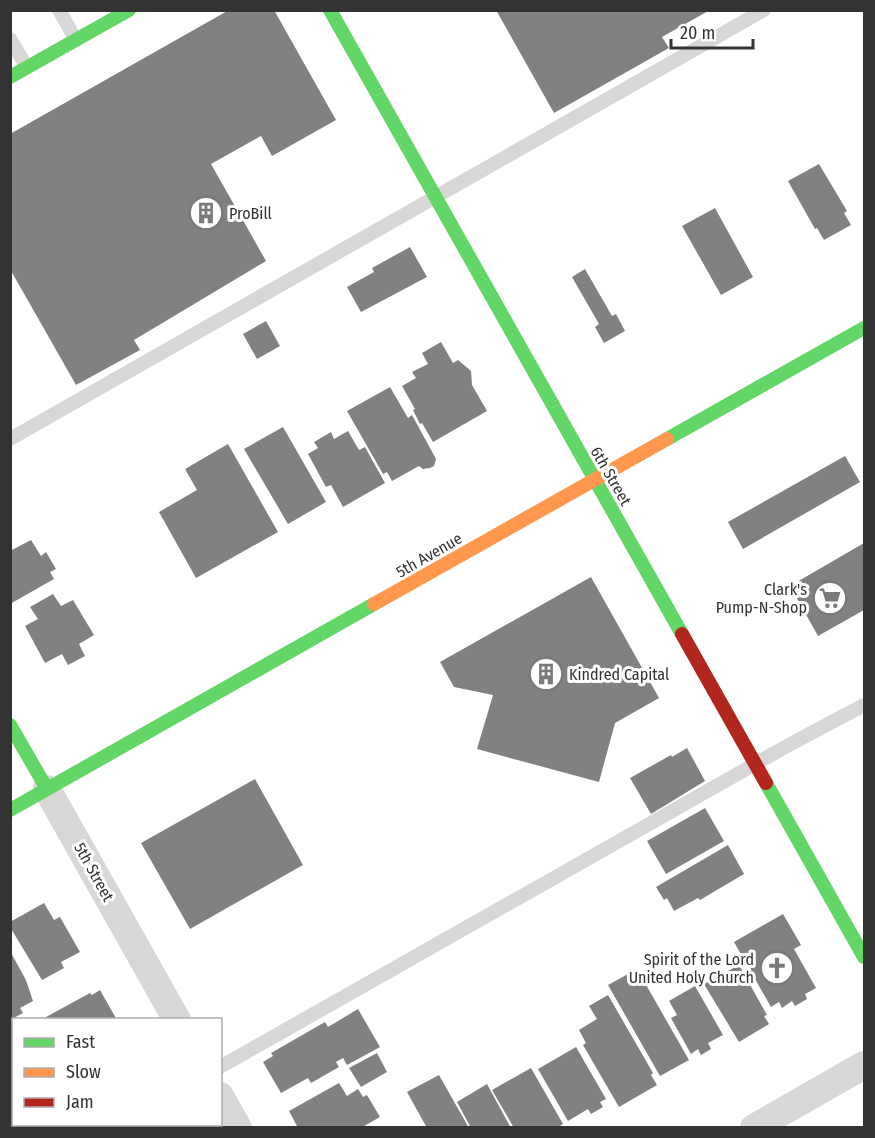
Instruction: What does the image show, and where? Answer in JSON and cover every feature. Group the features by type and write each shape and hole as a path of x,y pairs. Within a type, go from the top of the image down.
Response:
{"main road":[{"path":"10,77 129,10"},
{"name":"6th Street","path":"330,10 864,957"},
{"name":"5th Avenue","path":"10,810 864,328"},
{"name":"5th Street","path":"10,725 47,789"}],"street":[{"name":"5th Street","path":"47,789 176,1018"},
{"path":"754,1128 864,1065"},
{"path":"222,1100 238,1128"}],"lane":[{"path":"59,10 76,40"},
{"path":"10,439 764,10"},
{"path":"10,39 27,67"},
{"path":"222,1066 864,705"}],"building":[{"path":"229,10 274,10 336,120 272,156 261,136 211,164 266,261 134,340 140,350 76,385 10,269 10,134"},
{"path":"496,10 710,10 662,37 669,48 554,113"},
{"path":"819,164 847,211 844,213 851,225 824,240 817,228 815,229 788,181"},
{"path":"715,208 753,277 721,295 682,226"},
{"path":"410,247 427,277 361,312 347,287 374,272 372,268"},
{"path":"585,269 612,316 616,314 625,331 604,343 595,327 599,324 572,277"},
{"path":"266,321 280,346 257,359 243,334"},
{"path":"441,342 453,363 458,360 471,371 472,385 487,411 433,442 422,423 420,424 413,410 415,409 402,386 416,378 412,372 428,364 422,353"},
{"path":"390,387 408,418 412,415 436,459 434,466 430,468 423,469 419,466 392,481 387,472 383,474 347,411"},
{"path":"283,427 326,502 288,524 244,449"},
{"path":"348,431 359,450 365,447 385,483 343,507 331,485 326,487 308,454 318,448 314,442 331,432 334,439"},
{"path":"228,444 278,532 196,578 159,512 197,490 185,469"},
{"path":"845,456 860,482 743,549 728,522"},
{"path":"31,540 41,556 46,552 56,569 50,572 54,579 10,604 10,551"},
{"name":"Clark's Pump-N-Shop","path":"864,543 864,610 818,636 790,586"},
{"name":"Kindred Capital","path":"591,577 659,698 615,723 599,782 477,749 493,695 454,687 440,662"},
{"path":"53,594 61,606 73,600 94,635 79,644 85,656 68,665 62,654 45,663 25,626 38,619 30,607"},
{"path":"687,748 705,781 651,814 630,778"},
{"path":"255,779 303,865 190,929 141,843"},
{"path":"705,808 724,841 666,874 647,841"},
{"path":"728,845 744,874 700,900 698,898 674,911 667,898 664,900 656,887"},
{"path":"44,903 54,920 60,917 80,952 61,962 64,968 42,980 10,927 10,922"},
{"name":"Spirit of the Lord United Holy Church","path":"783,914 801,945 794,949 816,988 805,994 807,999 795,1006 792,1001 782,1008 779,1002 771,1007 734,942"},
{"path":"10,951 26,980 33,1001 20,1008 23,1013 10,1020"},
{"path":"739,965 767,1015 764,1016 769,1024 739,1042 704,984"},
{"path":"637,969 689,1060 660,1076 608,985"},
{"path":"695,986 723,1035 708,1043 711,1049 701,1055 698,1049 691,1054 671,1018 677,1015 669,1001"},
{"path":"100,990 116,1018 46,1018 90,993 92,995"},
{"path":"608,995 653,1073 651,1075 657,1085 619,1107 583,1045 586,1043 579,1030 597,1019 589,1006"},
{"path":"358,1009 380,1047 347,1065 343,1058 336,1062 339,1067 311,1083 308,1078 281,1093 263,1062 273,1056 271,1053 325,1022 328,1027"},
{"path":"576,1047 606,1099 600,1102 603,1107 591,1114 588,1109 568,1121 538,1069"},
{"path":"377,1053 387,1072 361,1087 349,1068"},
{"path":"531,1068 563,1124 561,1128 514,1128 492,1090"},
{"path":"439,1075 469,1128 427,1128 407,1092"},
{"path":"339,1083 347,1096 358,1089 363,1097 367,1095 380,1117 364,1126 365,1128 298,1128 289,1111"},
{"path":"487,1084 511,1128 471,1128 457,1102"},
{"path":"18,1126 76,1127 19,1128"},
{"path":"140,1126 176,1126 177,1128 138,1128"}],"traffic: fast":[{"path":"10,77 129,10"},
{"path":"330,10 682,634"},
{"path":"667,439 864,328"},
{"path":"10,810 374,604"},
{"path":"10,725 47,789"},
{"path":"766,783 864,957"}],"traffic: slow":[{"path":"374,604 667,439"}],"traffic: jam":[{"path":"682,634 766,783"}],"place":[{"name":"ProBill","path":"206,213"},
{"name":"Clark's Pump-N-Shop","path":"830,598"},
{"name":"Kindred Capital","path":"546,674"},
{"name":"Spirit of the Lord United Holy Church","path":"777,968"}]}
